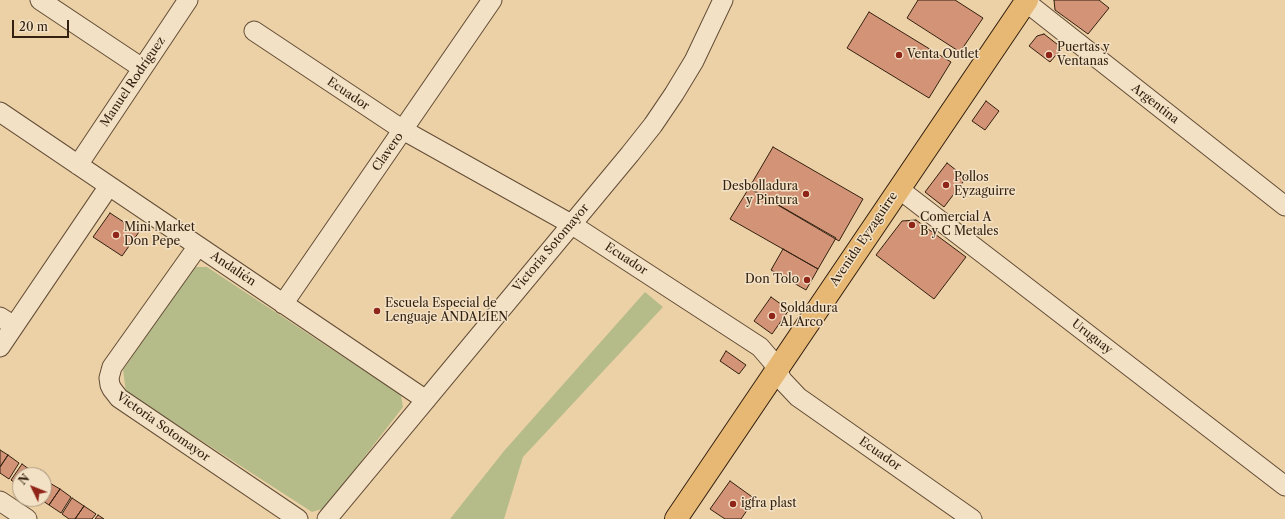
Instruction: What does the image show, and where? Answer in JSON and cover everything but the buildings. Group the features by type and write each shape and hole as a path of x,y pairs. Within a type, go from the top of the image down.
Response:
{"main road":[{"name":"Avenida Eyzaguirre","path":"676,519 1026,1"}],"street":[{"path":"40,0 142,68"},
{"name":"Manuel Rodríguez","path":"78,165 188,0"},
{"name":"Clavero","path":"283,304 492,0"},
{"name":"Victoria Sotomayor","path":"327,519 653,125 694,61 723,0"},
{"name":"Argentina","path":"1026,1 1285,206"},
{"name":"Ecuador","path":"254,31 403,130 572,224 760,347 768,354 782,380 798,397 972,519"},
{"name":"Andalién","path":"0,112 426,400"},
{"path":"0,347 7,322 109,186"},
{"name":"Uruguay","path":"899,188 1285,486"},
{"name":"Victoria Sotomayor","path":"198,246 112,367 109,378 112,390 119,398 298,519"},
{"path":"0,501 27,519"}],"green space":[{"path":"193,267 207,267 401,395 403,407 325,508 312,512 126,392 123,370"},
{"path":"645,292 663,307 523,457 504,519 450,519 504,451"}],"place":[{"name":"Venta Outlet","path":"899,55"},
{"name":"Puertas y Ventanas","path":"1049,55"},
{"name":"Pollos Eyzaguirre","path":"946,185"},
{"name":"Desbolladura y Pintura","path":"806,194"},
{"name":"Comercial A B y C Metales","path":"912,225"},
{"name":"Mini Market Don Pepe","path":"116,235"},
{"name":"Don Tolo","path":"807,280"},
{"name":"Escuela Especial de Lenguaje ANDALIEN","path":"377,311"},
{"name":"Soldadura Al Arco","path":"772,316"},
{"name":"igfra plast","path":"733,504"}]}
